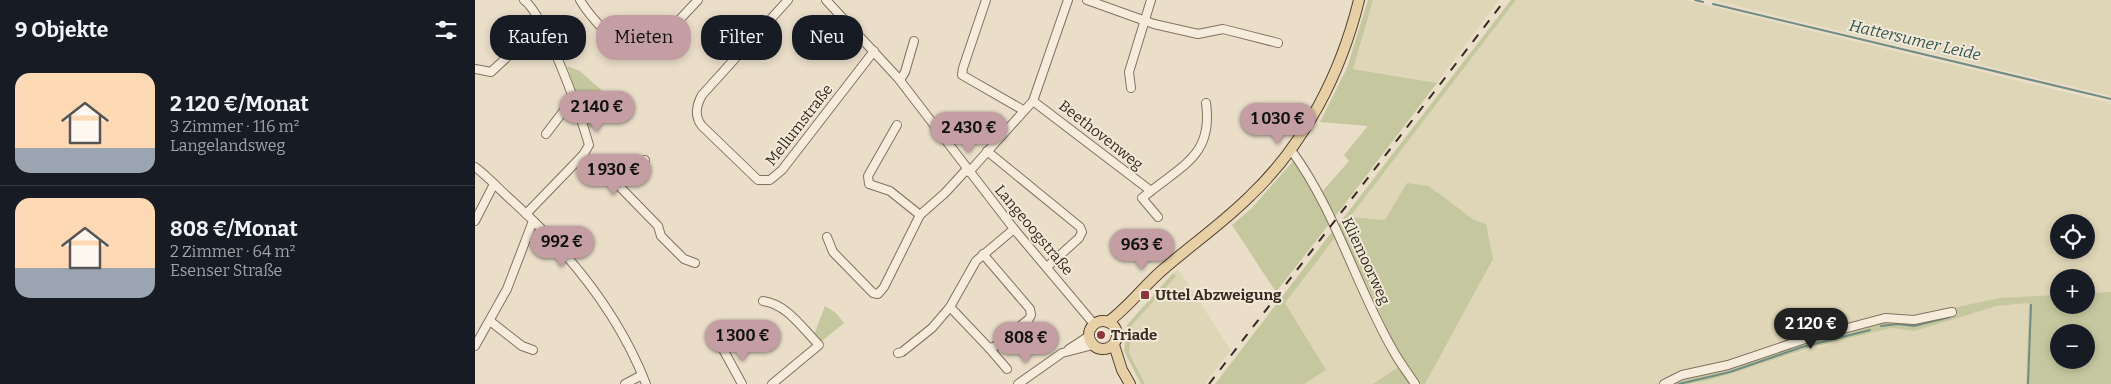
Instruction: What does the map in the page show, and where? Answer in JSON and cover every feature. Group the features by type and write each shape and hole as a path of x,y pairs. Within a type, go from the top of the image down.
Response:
{"main road":[{"path":"1112,325 1153,278 1252,195 1291,150 1312,118 1337,70 1359,0"},
{"path":"1112,325 1099,322 1094,324 1091,341 1110,347 1130,384"},
{"path":"1110,347 1118,337 1112,325"}],"street":[{"path":"524,0 536,15"},
{"path":"533,0 534,10"},
{"path":"580,0 589,14 625,48 642,53 651,50 698,0"},
{"name":"Mellumstraße","path":"788,0 702,94 697,104 698,121 702,126 758,180 769,180 782,170 873,51"},
{"name":"Langeoogstraße","path":"826,0 900,80 1014,229 1094,324"},
{"path":"986,0 962,76 1023,110"},
{"path":"827,237 833,252 873,293 878,294 920,214 968,171 1033,101 1068,0"},
{"path":"1087,0 1144,20 1198,34 1223,29 1278,43"},
{"path":"1131,88 1129,72 1151,0"},
{"path":"900,80 905,72 914,41"},
{"path":"475,69 491,72 504,60"},
{"path":"526,214 583,155 589,145 559,60"},
{"path":"545,134 573,100"},
{"name":"Beethovenweg","path":"1033,101 1151,191"},
{"path":"1158,216 1142,198 1199,152 1209,120 1206,103"},
{"path":"897,124 867,176 869,184 890,191 920,214"},
{"name":"Kliemoorweg","path":"1291,150 1305,170 1333,223 1393,352 1415,384"},
{"path":"987,151 1080,227 1082,232 1079,238 1047,267"},
{"path":"583,155 612,182 619,186 658,226 661,236 684,259 695,263"},
{"path":"619,186 645,160"},
{"path":"475,167 526,214 568,257 622,334 646,384"},
{"path":"475,222 493,184"},
{"path":"475,346 515,271 533,221"},
{"path":"898,353 902,352 931,329 951,307 976,261 1014,229"},
{"path":"983,254 1031,312 1029,319 994,347 989,348"},
{"path":"763,301 774,302 782,308 819,345 773,384"},
{"path":"951,307 1007,369"},
{"path":"1664,384 1682,376 1728,365 1802,340 1885,318 1914,320 1952,312"},
{"path":"490,321 522,346 533,350"},
{"path":"1019,384 1048,361 1067,350 1091,341"},
{"path":"724,351 742,384"},
{"path":"625,384 642,375"}],"shaded area":[{"path":"1373,0 1499,0 1437,83 1353,69"},
{"path":"1516,0 1684,0 2111,103 2111,292 2095,293 2095,269 2050,269 2050,296 1953,310 1914,319 1893,315 1661,384 1425,384 1493,259 1474,220 1429,186 1385,220 1350,217"},
{"path":"1712,0 2111,0 2111,96"},
{"path":"1337,235 1400,366 1373,384 1304,384 1325,371 1285,303"},
{"path":"1178,269 1231,350 1205,384 1145,384 1129,353 1132,325 1175,276 1173,273"},
{"path":"2029,303 2026,384 1689,384 1872,332 1891,328 1915,331 1997,306"}],"green space":[{"path":"1368,0 1373,0 1353,69 1437,83 1334,218 1321,193 1349,161 1344,155 1368,126 1320,122 1347,68"},
{"path":"1511,0 1516,0 1350,217 1385,220 1407,183 1429,186 1474,220 1486,224 1493,259 1425,384 1420,384 1396,347 1338,225"},
{"path":"567,66 580,71 623,110 589,129"},
{"path":"1294,160 1330,223 1276,292 1232,225 1251,209"},
{"path":"1334,229 1337,235 1285,303 1326,370 1304,384 1215,384"},
{"path":"1173,273 1176,276 1132,325 1129,353 1145,384 1141,384 1124,351 1127,325"},
{"path":"2111,292 2111,384 2026,384 2029,303 1997,306 1915,331 1891,328 1813,347 1713,379 1689,384 1672,384 1683,378 1890,321 1954,314 1953,308 1999,298 2050,295 2050,314 2095,314 2095,293"},
{"path":"825,306 836,313 844,323 822,341 814,335"},
{"path":"1400,366 1411,384 1373,384"}],"waterway":[{"name":"Hattersumer Leide","path":"1695,0 1703,2"},
{"name":"Hattersumer Leide","path":"1713,4 2111,99"},
{"path":"2028,384 2031,305"},
{"path":"1881,326 1898,324 1914,326 1950,317"},
{"path":"1679,384 1730,372 1802,347 1870,330"}],"railway":[{"path":"1209,384 1505,0"}],"place":[{"name":"Uttel Abzweigung","path":"1145,295"},
{"name":"Triade","path":"1101,335"}]}
